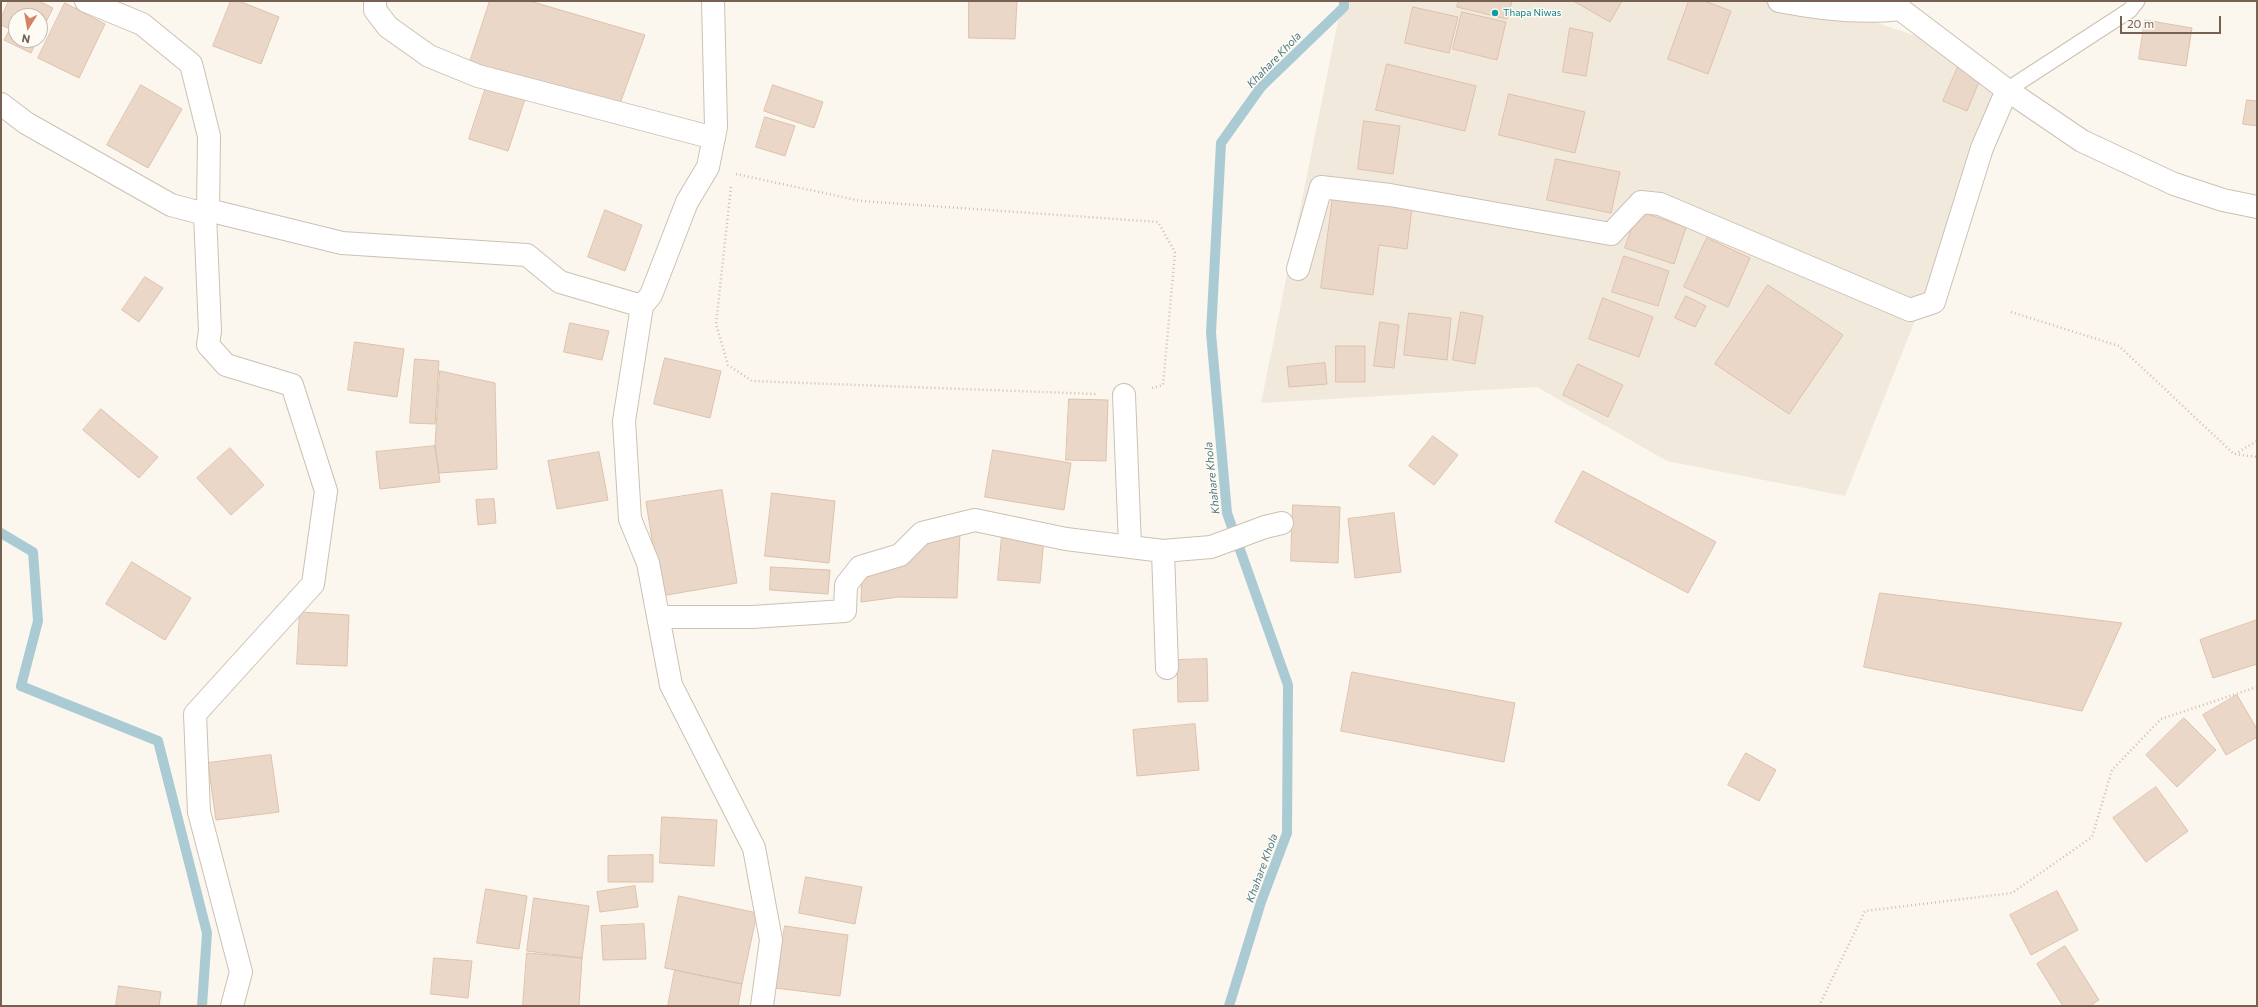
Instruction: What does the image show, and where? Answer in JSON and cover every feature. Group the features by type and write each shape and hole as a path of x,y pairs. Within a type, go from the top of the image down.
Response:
{"street":[{"path":"86,1 142,24 191,64 209,136 206,212 210,331 208,344 226,365 292,385 326,490 313,584 195,714 198,812 241,972 232,1006"},
{"path":"375,1 375,10 388,27 428,56 478,76 714,138"},
{"path":"713,1 716,127 708,167 687,202 651,295 642,306 624,421 630,519 648,563 671,684 754,848 771,940 762,1006"},
{"path":"1778,1 1832,10 1875,12 1897,5 2007,90 2082,141 2174,184 2223,200 2257,207"},
{"path":"1298,269 1321,187 1390,195 1611,234 1641,202 1660,204 1910,310 1934,302 1982,148 2007,90"},
{"path":"1,104 26,124 171,205 342,243 527,255 560,282 642,306"},
{"path":"1124,395 1130,546"},
{"path":"659,617 752,617 844,611 846,585 860,567 900,555 922,533 975,520 1066,539 1163,551 1211,547 1274,525"},
{"path":"1163,551 1167,668"}],"lane":[{"path":"2007,90 2130,10 2137,1"}],"path":[{"path":"708,167 861,202 1158,222 1175,252 1163,385 1124,395 752,381 728,365 716,324 733,173"},
{"path":"2011,312 2119,346 2234,454 2257,457"},
{"path":"2234,454 2257,441"},
{"path":"1819,1006 1866,911 2012,893 2092,837 2112,770 2161,718 2257,687"}],"shaded area":[{"path":"1342,1 1815,1 1982,59 2007,90 1845,496 1667,461 1537,387 1261,403"}],"building":[{"path":"9,1 39,1 53,8 48,18 48,8 8,8 8,28 1,25 1,18"},
{"path":"231,1 239,1 279,17 261,64 213,46"},
{"path":"490,1 530,1 645,35 619,106 469,65"},
{"path":"969,1 1017,1 1015,39 969,38"},
{"name":"Thapa Niwas","path":"1459,1 1512,1 1507,19 1457,7"},
{"path":"1622,1 1610,22 1575,2"},
{"path":"1689,1 1705,1 1731,11 1708,74 1668,59"},
{"path":"65,3 105,24 79,78 38,58 43,48 48,48 48,38"},
{"path":"1413,7 1458,17 1449,53 1405,43"},
{"path":"1462,12 1506,22 1497,60 1453,49"},
{"path":"2145,20 2192,28 2186,66 2139,59"},
{"path":"1570,28 1593,33 1586,76 1563,72"},
{"path":"8,33 8,42 4,40"},
{"path":"21,48 33,48 31,53"},
{"path":"1387,64 1476,86 1465,131 1376,110"},
{"path":"1958,67 1981,77 1967,111 1943,101"},
{"path":"487,84 526,96 508,151 469,139"},
{"path":"141,85 182,109 148,168 107,145"},
{"path":"773,85 823,102 814,128 764,111"},
{"path":"1509,94 1585,112 1575,153 1499,135"},
{"path":"2247,100 2257,101 2257,126 2243,124"},
{"path":"765,117 795,126 785,156 756,147"},
{"path":"1364,121 1400,126 1393,174 1358,169"},
{"path":"1556,159 1620,172 1611,213 1547,200"},
{"path":"1333,197 1412,208 1407,249 1379,245 1373,295 1321,288"},
{"path":"605,210 642,225 625,271 588,257"},
{"path":"1638,211 1686,227 1674,264 1625,248"},
{"path":"1707,238 1750,258 1728,307 1684,287"},
{"path":"1624,256 1669,271 1658,306 1612,292"},
{"path":"145,277 163,288 139,322 122,310"},
{"path":"1768,285 1843,335 1789,414 1715,364"},
{"path":"1686,296 1706,306 1695,327 1675,318"},
{"path":"1603,298 1653,317 1639,357 1589,339"},
{"path":"1461,312 1483,316 1475,364 1453,360"},
{"path":"1409,313 1451,318 1447,360 1404,355"},
{"path":"1380,322 1399,325 1394,368 1374,366"},
{"path":"570,323 609,331 602,360 564,352"},
{"path":"355,342 404,349 397,397 348,390"},
{"path":"1336,346 1365,346 1365,382 1336,382"},
{"path":"665,358 721,371 710,418 654,404"},
{"path":"415,359 439,361 435,424 410,423"},
{"path":"1325,363 1327,384 1289,387 1287,367"},
{"path":"1578,364 1623,385 1608,417 1563,395"},
{"path":"440,371 495,383 497,469 439,473 435,446"},
{"path":"1069,399 1108,400 1106,461 1066,460"},
{"path":"101,409 158,457 139,478 83,430"},
{"path":"1433,436 1458,455 1434,485 1409,466"},
{"path":"435,446 440,482 380,489 376,452"},
{"path":"230,448 264,485 231,515 197,478"},
{"path":"993,450 1071,463 1064,510 985,497"},
{"path":"599,452 608,500 557,509 548,461"},
{"path":"1583,471 1716,542 1688,593 1555,522"},
{"path":"722,490 737,583 661,596 646,502"},
{"path":"772,493 835,501 829,563 765,556"},
{"path":"494,499 496,523 478,525 476,500"},
{"path":"1293,505 1340,507 1338,563 1291,561"},
{"path":"1394,513 1401,572 1355,578 1348,519"},
{"path":"960,533 957,598 899,597 861,602 862,573 905,564 934,537"},
{"path":"1002,535 1044,538 1040,583 998,580"},
{"path":"132,562 191,598 165,640 106,604"},
{"path":"771,567 830,570 828,594 770,590"},
{"path":"1880,593 2122,623 2082,711 1864,667"},
{"path":"300,612 349,615 347,666 297,664"},
{"path":"2257,620 2257,664 2213,678 2200,640"},
{"path":"1207,659 1208,701 1178,702 1177,660"},
{"path":"1352,672 1515,703 1504,762 1341,731"},
{"path":"2237,695 2257,729 2257,737 2226,755 2203,715"},
{"path":"2184,718 2216,750 2177,787 2146,755"},
{"path":"1195,724 1199,770 1137,776 1133,730"},
{"path":"1746,753 1776,770 1759,801 1728,785"},
{"path":"271,755 279,812 216,820 208,763"},
{"path":"2156,787 2188,831 2146,862 2113,818"},
{"path":"662,817 717,820 714,866 660,863"},
{"path":"653,855 653,882 608,882 608,856"},
{"path":"806,877 862,887 855,924 799,913"},
{"path":"635,886 638,907 600,912 597,892"},
{"path":"486,889 527,896 519,949 477,943"},
{"path":"2057,891 2078,930 2031,955 2010,915"},
{"path":"679,896 757,913 742,984 665,968"},
{"path":"534,898 589,906 582,958 527,951"},
{"path":"644,924 646,959 603,960 601,926"},
{"path":"785,926 848,935 840,996 775,988"},
{"path":"2065,946 2099,1000 2090,1006 2063,1006 2037,964"},
{"path":"527,953 582,958 579,1006 523,1006"},
{"path":"434,958 472,961 468,998 431,994"},
{"path":"675,970 742,984 738,1006 668,1006"},
{"path":"119,986 161,992 159,1006 116,1006"}],"waterway":[{"name":"Khahare Khola","path":"1229,1006 1261,902 1287,833 1288,685 1227,513 1211,333 1221,143 1261,87 1344,7 1344,1"},
{"path":"1,533 33,552 38,621 21,686 158,741 207,933 202,1006"}],"place":[{"name":"Thapa Niwas","path":"1495,13"}]}
